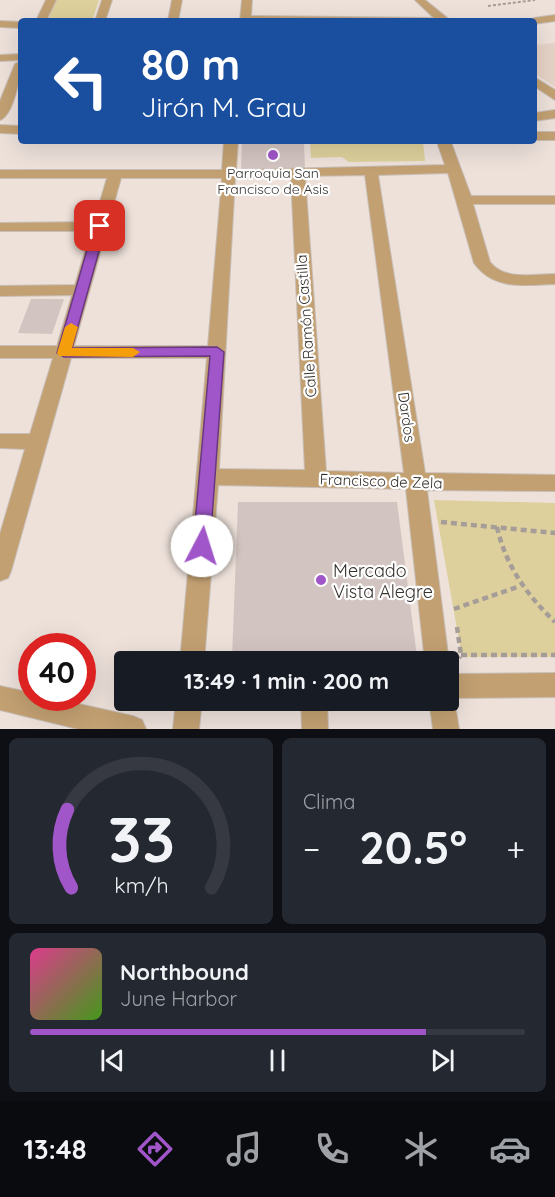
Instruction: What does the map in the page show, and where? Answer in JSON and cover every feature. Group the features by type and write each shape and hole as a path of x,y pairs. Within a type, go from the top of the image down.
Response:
{"street":[{"path":"42,18 51,0"},
{"path":"101,18 108,0"},
{"path":"174,18 177,0"},
{"path":"245,18 247,0"},
{"path":"420,0 442,18"},
{"path":"537,21 555,18"},
{"path":"0,24 18,25"},
{"path":"0,58 18,57"},
{"path":"0,116 18,72"},
{"path":"537,83 555,96"},
{"path":"537,117 555,114"},
{"path":"0,129 18,130"},
{"path":"537,136 555,136"},
{"path":"193,651 208,477 231,144"},
{"path":"445,144 465,200 482,263 489,272 499,278 512,280 555,279"},
{"path":"0,174 227,174 454,169"},
{"name":"Dardos","path":"371,172 416,483 436,651"},
{"name":"Calle Ramón Castilla","path":"298,173 316,478"},
{"path":"0,571 10,510 39,442 115,175"},
{"path":"465,200 555,200"},
{"path":"0,227 100,226"},
{"path":"0,291 82,290"},
{"path":"0,352 217,352"},
{"path":"0,441 39,442"},
{"name":"Francisco de Zela","path":"208,477 316,478 416,483 555,483"},
{"path":"459,686 555,685"},
{"path":"0,698 133,729"},
{"path":"186,729 188,711"},
{"path":"314,711 315,729"},
{"path":"444,711 446,729"}],"path":[{"path":"488,6 535,0"},
{"path":"438,512 442,533"},
{"path":"440,522 555,533"},
{"path":"496,526 507,562 520,586 555,622"},
{"path":"454,609 520,586"},
{"path":"452,598 462,655 555,655"}],"shaded area":[{"path":"56,0 99,0 93,18 48,18"},
{"path":"555,43 555,87 537,75 537,45"},
{"path":"310,144 423,144 425,161 349,162 342,157 311,158"},
{"path":"434,500 555,503 555,657 462,657"}],"building":[{"name":"Parroquia San Francisco de Asis","path":"242,144 304,144 305,169 241,169"},
{"path":"31,299 64,299 52,334 18,333"},
{"name":"Mercado Vista Alegre","path":"238,502 397,502 416,651 232,651"}],"slow traffic":[{"path":"71,327 64,353 133,352"}],"place":[{"name":"Parroquia San Francisco de Asis","path":"273,155"},
{"name":"Mercado Vista Alegre","path":"321,580"}],"route":[{"path":"100,226 64,353 217,352 202,546"}]}
